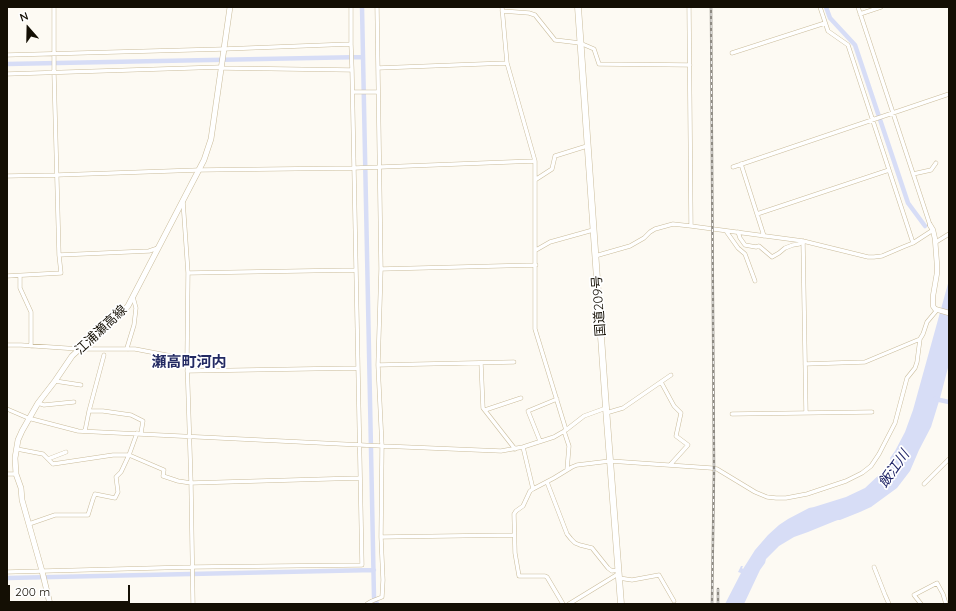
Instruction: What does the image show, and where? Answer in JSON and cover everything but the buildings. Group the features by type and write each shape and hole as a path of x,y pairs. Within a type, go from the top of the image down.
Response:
{"highway":[{"name":"国道209号","path":"578,7 621,604"}],"main road":[{"name":"江浦瀬高線","path":"50,604 22,500 21,488 16,474 15,458 22,431 28,418 38,403 72,356 116,319 128,306 199,170 211,139 230,7"}],"street":[{"path":"7,276 61,273 59,255 54,72 54,7"},
{"path":"7,572 193,567 362,565 360,478 361,445 358,368 354,92 351,44 351,7"},
{"path":"367,604 382,597 383,580 381,537 382,446 378,365 381,269 376,7"},
{"path":"689,7 691,226"},
{"path":"820,7 828,31 848,45 913,243"},
{"path":"858,7 930,225 933,230 936,242 937,273 932,303 935,309 949,313"},
{"path":"860,14 881,7"},
{"path":"567,470 569,446 557,400 535,329 535,161 506,63 502,9 535,15 554,40 580,43 594,49 599,64 690,65"},
{"path":"732,53 825,22"},
{"path":"7,55 224,50 351,44"},
{"path":"378,68 506,63"},
{"path":"7,74 221,68 352,70"},
{"path":"354,92 377,92"},
{"path":"732,167 949,94"},
{"path":"535,180 552,169 555,156 587,146"},
{"path":"7,176 199,170 355,168 535,161"},
{"path":"913,174 931,170 936,163"},
{"path":"741,164 764,236"},
{"path":"757,214 889,170"},
{"path":"183,201 188,273 187,371 193,604"},
{"path":"595,256 630,246 644,238 655,229 673,224 804,241 874,257 882,256 913,243 933,230"},
{"path":"536,250 550,242 593,230"},
{"path":"726,231 738,248 745,254 755,281"},
{"path":"738,232 745,245 756,247 759,246 772,257 785,248 804,241"},
{"path":"936,242 949,234"},
{"path":"804,241 806,413"},
{"path":"59,255 149,251 159,248"},
{"path":"381,269 536,265"},
{"path":"188,273 356,270"},
{"path":"20,276 20,288 31,312 31,346"},
{"path":"128,349 127,348 134,325 136,308 133,297"},
{"path":"564,604 547,577 519,576 515,553 514,514 523,506 530,491 577,465 610,461 711,468 755,492 767,497 776,498 786,498 806,494 846,481 862,473 871,466 896,423 906,380 915,368 917,362 920,339 927,322 937,310"},
{"path":"805,364 865,362 920,339"},
{"path":"7,345 80,349 135,349 187,359"},
{"path":"85,431 104,355"},
{"path":"378,365 514,362"},
{"path":"481,363 483,408 515,449"},
{"path":"187,371 358,368"},
{"path":"7,409 28,418 85,431 501,452 554,437 565,431 584,416 606,410 623,408 671,375"},
{"path":"55,381 81,385"},
{"path":"661,382 674,406 682,413 676,436 688,445 670,465"},
{"path":"485,410 520,398"},
{"path":"540,442 528,411 557,400"},
{"path":"38,403 44,405 74,402"},
{"path":"29,524 54,515 88,515 95,494 115,498 118,492 116,477 121,472 143,421 131,415 103,411 89,411"},
{"path":"732,414 872,412"},
{"path":"523,447 533,489"},
{"path":"17,449 43,454 53,464 113,455 129,455 164,470 163,476 178,481 191,483 360,478"},
{"path":"48,459 66,452"},
{"path":"924,484 949,459"},
{"path":"7,474 16,474"},
{"path":"547,482 567,534 575,543 592,548 608,568 632,580 659,575 674,601"},
{"path":"381,537 514,535"},
{"path":"874,567 889,604"},
{"path":"569,604 618,574"},
{"path":"921,604 914,595 937,583 942,591 946,604"}],"water":[{"name":"飯江川","path":"949,280 949,364 931,427 910,471 897,488 871,507 794,537 779,546 766,559 744,604 725,604 741,573 738,572 741,566 743,566 743,569 755,550 779,525 809,508 846,497 865,488 891,461 890,458 905,432 913,410"}],"waterway":[{"path":"362,7 374,597 377,604"},
{"path":"826,7 830,18 855,45 908,203 925,226"},
{"path":"7,64 363,57"},
{"path":"935,399 949,402"},
{"path":"7,578 374,570"}],"railway":[{"path":"711,7 714,469 712,604"},
{"path":"718,589 718,604"}],"district":[{"name":"瀬高町河内","path":"189,362"}]}
